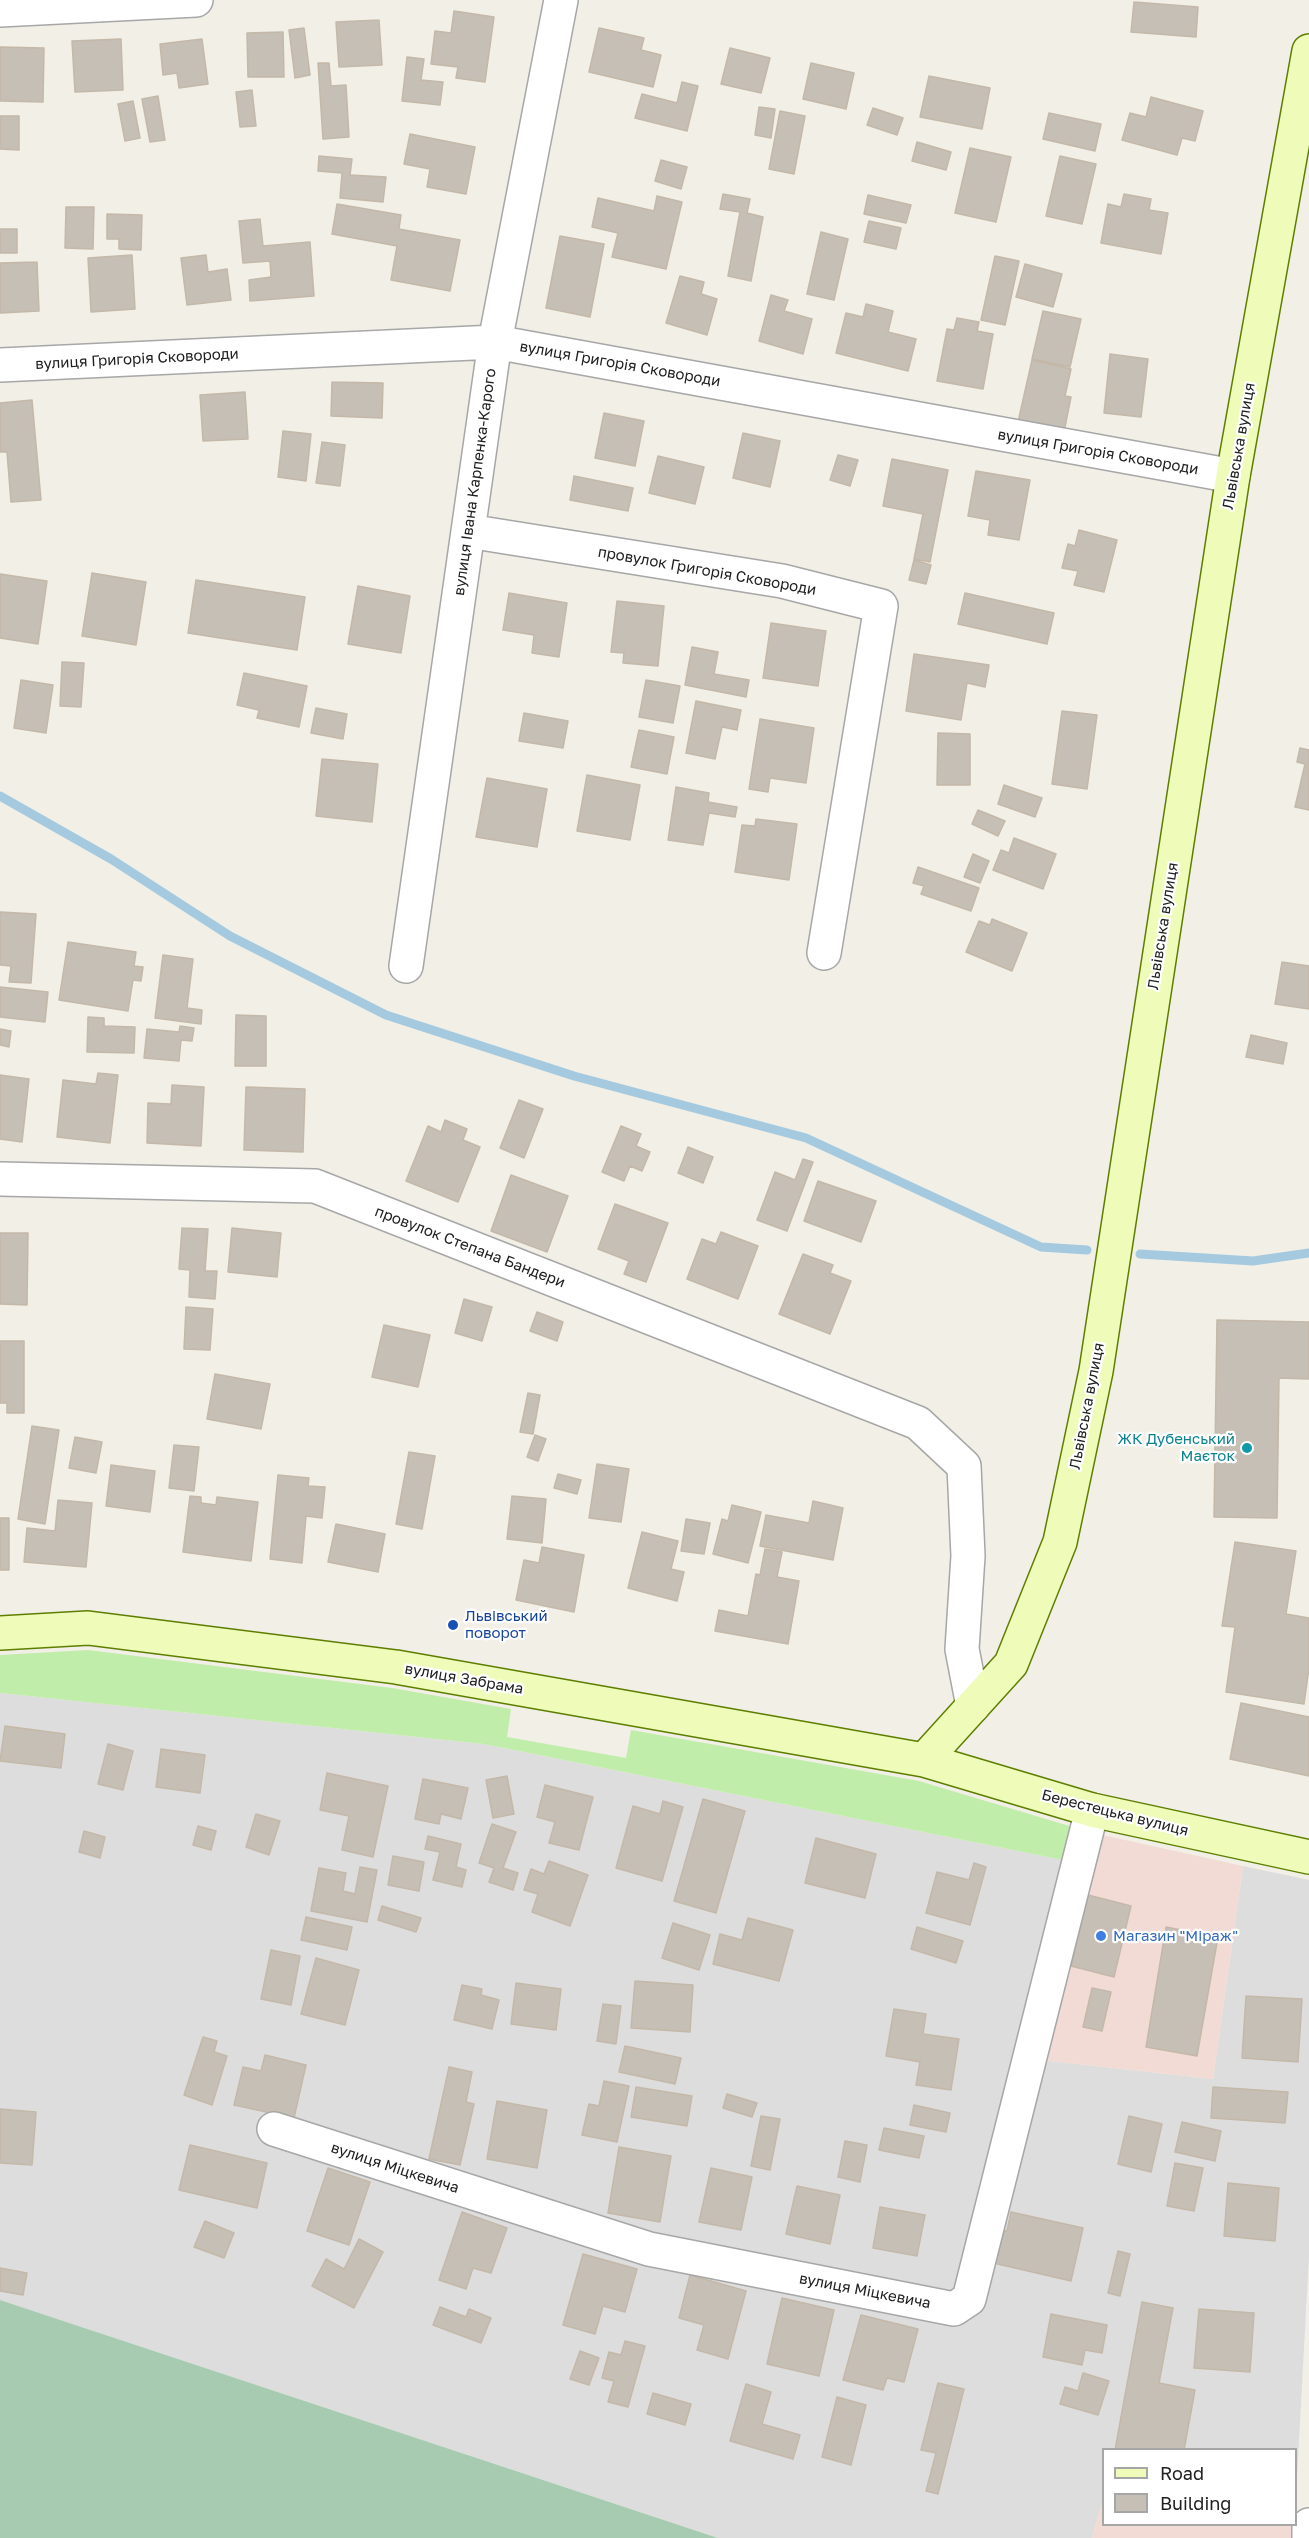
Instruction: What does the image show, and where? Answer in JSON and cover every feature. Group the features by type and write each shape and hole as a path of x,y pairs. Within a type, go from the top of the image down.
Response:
{"main road":[{"name":"Львівська вулиця","path":"924,1760 1011,1664 1060,1542 1096,1371 1233,476 1309,51"},
{"name":"вулиця Забрама","path":"0,1633 88,1628 396,1666 924,1760"},
{"name":"Берестецька вулиця","path":"924,1760 1092,1810 1309,1857"}],"street":[{"path":"0,10 196,0"},
{"name":"вулиця Івана Карпенка-Карого","path":"406,966 495,342 561,0"},
{"name":"вулиця Григорія Сковороди","path":"0,365 495,342 1233,476"},
{"name":"провулок Григорія Сковороди","path":"468,531 782,581 881,606 824,953"},
{"name":"провулок Степана Бандери","path":"0,1179 315,1186 918,1423 964,1466 968,1556 962,1649 973,1706"},
{"name":"вулиця Міцкевича","path":"274,2129 649,2249 954,2309 969,2300 1092,1810"},
{"path":"1309,2525 1309,2538"}],"shaded area":[{"path":"0,1693 484,1744 1068,1861 959,2292 952,2297 652,2238 271,2139 956,2321 1041,2060 1213,2079 1243,1866 1309,1880 1309,2256 1297,2477 1297,2448 1102,2448 1102,2503 1092,2538 718,2538 0,2300"},
{"path":"1098,1834 1243,1866 1213,2079 1041,2060"},
{"path":"1102,2503 1102,2526 1295,2526 1295,2538 1092,2538"}],"green space":[{"path":"88,1650 392,1688 511,1709 507,1737 626,1758 631,1730 919,1781 1076,1828 1068,1861 484,1744 0,1693 0,1655"},
{"path":"0,2300 718,2538 0,2538"}],"building":[{"path":"1134,2 1198,7 1196,37 1131,32"},
{"path":"454,11 494,17 485,82 456,78 458,67 431,64 435,31 451,33"},
{"path":"379,20 382,65 339,67 336,22"},
{"path":"304,28 310,75 295,78 289,30"},
{"path":"599,28 644,38 641,50 661,55 653,87 589,72"},
{"path":"283,32 284,77 248,77 247,33"},
{"path":"121,39 123,90 75,92 72,41"},
{"path":"202,39 208,84 179,88 177,73 163,75 160,44"},
{"path":"0,47 44,48 43,102 0,101"},
{"path":"730,48 770,58 761,93 721,84"},
{"path":"407,57 424,59 421,80 443,82 440,105 402,101"},
{"path":"318,63 329,63 331,86 346,85 349,137 323,139"},
{"path":"811,63 854,73 846,109 803,99"},
{"path":"929,76 990,88 982,129 920,117"},
{"path":"682,82 698,86 687,131 635,118 642,94 677,103"},
{"path":"252,90 256,126 240,127 236,92"},
{"path":"158,96 165,140 150,142 142,99"},
{"path":"1151,97 1203,111 1195,141 1182,138 1177,155 1122,140 1130,113 1146,117"},
{"path":"133,101 140,138 125,141 118,104"},
{"path":"759,107 775,109 771,138 755,135"},
{"path":"873,108 903,118 897,135 867,125"},
{"path":"780,111 805,116 794,174 769,169"},
{"path":"1049,113 1101,124 1095,151 1043,139"},
{"path":"0,116 19,116 19,150 0,149"},
{"path":"410,134 475,147 466,194 427,187 430,169 404,164"},
{"path":"917,142 951,152 946,170 912,161"},
{"path":"970,148 1011,157 996,222 955,213"},
{"path":"319,156 352,159 350,175 386,177 383,202 340,198 342,173 318,171"},
{"path":"1060,156 1096,164 1082,224 1046,216"},
{"path":"661,160 687,167 681,189 655,181"},
{"path":"723,194 750,199 747,213 763,217 751,281 728,276 740,212 720,209"},
{"path":"1124,194 1151,199 1149,210 1168,213 1161,254 1101,243 1108,204 1121,207"},
{"path":"868,195 911,205 906,223 864,214"},
{"path":"657,196 682,202 666,269 612,257 618,233 592,227 598,198 654,211"},
{"path":"337,204 401,215 399,229 460,240 450,291 391,280 397,246 332,234"},
{"path":"66,207 94,207 93,249 65,248"},
{"path":"107,214 142,215 141,250 119,249 119,239 107,239"},
{"path":"260,219 263,246 310,242 314,296 250,301 249,280 271,277 270,261 243,263 239,221"},
{"path":"869,221 901,228 896,249 864,242"},
{"path":"0,229 17,229 17,253 0,253"},
{"path":"821,232 848,239 834,300 807,294"},
{"path":"560,236 604,244 590,317 546,308"},
{"path":"132,255 135,309 91,312 88,258"},
{"path":"206,255 208,272 227,269 231,300 187,305 181,258"},
{"path":"995,256 1019,261 1005,325 981,320"},
{"path":"37,262 39,311 0,313 0,263"},
{"path":"1025,264 1062,274 1053,307 1016,297"},
{"path":"680,276 704,282 701,294 717,299 707,335 666,323"},
{"path":"771,295 788,300 784,311 812,319 803,354 759,341"},
{"path":"866,304 893,311 888,332 916,339 908,371 836,353 846,313 863,317"},
{"path":"1043,311 1081,319 1070,367 1032,359"},
{"path":"957,318 979,322 977,331 993,334 983,389 937,381 947,329 954,330"},
{"path":"1110,354 1148,359 1141,417 1104,413"},
{"path":"1032,360 1071,369 1065,396 1071,397 1064,432 1018,422"},
{"path":"332,382 383,383 382,418 331,416"},
{"path":"245,392 248,439 203,441 200,395"},
{"path":"32,400 41,500 11,502 7,452 0,452 0,403"},
{"path":"604,413 644,421 635,466 595,458"},
{"path":"283,431 311,434 306,481 278,477"},
{"path":"743,433 780,441 770,487 733,478"},
{"path":"322,442 345,445 340,486 316,483"},
{"path":"838,455 858,460 850,486 830,480"},
{"path":"658,456 704,467 695,504 649,493"},
{"path":"892,459 948,470 930,562 914,559 923,514 883,506"},
{"path":"976,471 1030,480 1019,540 988,535 990,520 968,516"},
{"path":"574,476 633,488 628,511 570,500"},
{"path":"1079,530 1117,540 1104,592 1074,585 1078,571 1062,568 1068,544 1075,546"},
{"path":"914,560 931,565 926,584 909,580"},
{"path":"92,573 146,582 136,645 82,636"},
{"path":"0,574 47,581 38,644 0,638"},
{"path":"196,580 305,597 297,650 188,633"},
{"path":"358,586 410,596 401,653 348,644"},
{"path":"509,593 567,603 559,657 532,653 534,635 503,630"},
{"path":"965,593 1054,613 1047,644 958,624"},
{"path":"617,601 664,606 658,666 623,663 624,653 611,652"},
{"path":"771,623 826,631 818,686 763,678"},
{"path":"692,647 718,652 714,674 749,680 746,697 685,685"},
{"path":"914,654 989,665 985,687 967,683 961,720 906,711"},
{"path":"62,662 84,663 81,707 60,706"},
{"path":"244,673 307,686 299,727 257,718 259,710 237,705"},
{"path":"21,680 53,685 46,733 14,728"},
{"path":"646,680 680,686 673,723 639,717"},
{"path":"696,701 741,710 737,730 722,727 715,759 686,753"},
{"path":"316,708 347,714 343,739 311,733"},
{"path":"1062,711 1097,715 1087,789 1052,784"},
{"path":"524,713 568,721 563,748 519,741"},
{"path":"760,719 814,728 806,783 770,778 768,792 749,789"},
{"path":"639,730 674,737 667,774 631,767"},
{"path":"938,733 970,734 970,785 937,785"},
{"path":"1300,748 1309,750 1309,810 1295,807 1305,764 1297,762"},
{"path":"322,759 378,764 372,822 316,816"},
{"path":"587,775 640,785 630,840 577,831"},
{"path":"487,778 547,789 537,847 476,837"},
{"path":"1004,785 1042,798 1035,817 998,804"},
{"path":"676,787 709,793 708,802 737,807 735,817 709,813 703,845 668,840"},
{"path":"978,810 1005,821 998,836 972,824"},
{"path":"756,819 797,824 789,880 735,872 742,825 755,826"},
{"path":"1014,838 1056,854 1043,889 993,870 1001,850 1009,853"},
{"path":"973,854 989,861 980,883 964,877"},
{"path":"918,867 979,888 971,911 921,894 924,886 913,883"},
{"path":"0,912 36,914 31,983 9,982 11,966 0,965"},
{"path":"992,919 1027,933 1012,971 966,952 979,921 990,925"},
{"path":"68,942 136,952 134,966 143,967 141,981 133,980 128,1011 59,1000"},
{"path":"163,955 193,959 187,1008 202,1010 201,1024 155,1018"},
{"path":"1282,962 1309,966 1309,1009 1275,1004"},
{"path":"0,987 48,992 45,1022 0,1017"},
{"path":"236,1015 266,1016 266,1066 235,1066"},
{"path":"88,1017 104,1018 104,1026 135,1027 134,1053 87,1052"},
{"path":"180,1026 194,1028 192,1041 181,1040 179,1061 144,1058 147,1029 179,1032"},
{"path":"0,1029 11,1031 9,1047 0,1045"},
{"path":"1251,1035 1287,1043 1283,1064 1246,1057"},
{"path":"98,1073 118,1075 110,1143 57,1137 63,1080 96,1084"},
{"path":"0,1075 29,1079 22,1142 0,1139"},
{"path":"172,1085 204,1087 201,1146 147,1143 148,1103 171,1104"},
{"path":"246,1087 305,1089 303,1152 244,1150"},
{"path":"519,1100 543,1109 524,1158 500,1148"},
{"path":"445,1120 467,1129 463,1140 480,1147 458,1202 406,1181 428,1126 441,1132"},
{"path":"621,1126 641,1134 636,1146 650,1152 642,1171 630,1166 624,1181 602,1172"},
{"path":"688,1147 713,1157 703,1183 678,1173"},
{"path":"803,1159 813,1162 787,1231 757,1220 775,1172 795,1180"},
{"path":"511,1175 568,1196 547,1252 491,1231"},
{"path":"818,1181 876,1201 861,1242 804,1221"},
{"path":"615,1204 668,1223 646,1282 624,1274 629,1261 598,1249"},
{"path":"182,1228 208,1229 205,1271 217,1271 215,1299 189,1297 190,1270 179,1269"},
{"path":"232,1228 281,1233 277,1277 228,1272"},
{"path":"721,1232 758,1246 738,1299 687,1279 702,1239 716,1244"},
{"path":"0,1233 28,1233 27,1305 0,1304"},
{"path":"803,1254 833,1265 830,1273 851,1281 830,1334 779,1314"},
{"path":"464,1299 492,1307 482,1341 455,1333"},
{"path":"186,1307 213,1309 210,1350 184,1349"},
{"path":"537,1312 563,1322 557,1341 530,1331"},
{"name":"ЖК Дубенський Маєток","path":"1217,1320 1309,1322 1309,1379 1279,1378 1277,1518 1214,1517"},
{"path":"384,1325 430,1335 418,1387 372,1377"},
{"path":"0,1341 24,1341 24,1413 7,1413 7,1403 0,1403"},
{"path":"215,1374 270,1384 261,1429 207,1419"},
{"path":"528,1393 540,1395 533,1434 520,1432"},
{"path":"32,1426 59,1430 45,1524 18,1519"},
{"path":"535,1435 546,1439 538,1461 527,1457"},
{"path":"75,1437 102,1442 96,1473 69,1468"},
{"path":"174,1445 199,1447 194,1491 169,1488"},
{"path":"409,1452 435,1456 422,1529 396,1524"},
{"path":"597,1464 629,1469 621,1522 589,1518"},
{"path":"111,1465 155,1471 150,1512 106,1506"},
{"path":"558,1474 581,1480 577,1494 554,1488"},
{"path":"278,1475 309,1478 308,1486 325,1487 322,1518 306,1516 302,1563 270,1559"},
{"path":"190,1496 201,1497 201,1503 216,1505 217,1497 258,1502 251,1561 183,1552"},
{"path":"512,1496 546,1499 542,1543 507,1539"},
{"path":"58,1500 92,1503 86,1567 24,1562 27,1528 55,1531"},
{"path":"813,1501 843,1508 833,1560 760,1546 766,1515 809,1523"},
{"path":"732,1505 761,1512 748,1563 713,1554 722,1519 728,1521"},
{"path":"0,1518 9,1518 9,1570 0,1570"},
{"path":"686,1519 710,1523 704,1554 681,1551"},
{"path":"336,1524 385,1534 378,1572 328,1562"},
{"path":"642,1532 678,1541 671,1569 684,1572 677,1601 628,1588"},
{"path":"1235,1542 1296,1551 1286,1614 1309,1618 1309,1668 1304,1704 1226,1692 1235,1627 1222,1626"},
{"path":"542,1547 584,1555 574,1612 516,1600 524,1560 539,1563"},
{"path":"765,1549 782,1552 777,1577 799,1581 788,1644 715,1631 719,1610 748,1616 756,1574 760,1575"},
{"path":"1241,1703 1309,1717 1309,1776 1230,1759"},
{"path":"5,1726 65,1734 61,1768 0,1761"},
{"path":"108,1744 133,1751 123,1790 98,1784"},
{"path":"161,1749 205,1755 200,1793 156,1787"},
{"path":"327,1773 388,1786 373,1857 342,1850 349,1816 320,1810"},
{"path":"507,1776 514,1814 493,1818 486,1780"},
{"path":"423,1779 468,1788 461,1819 441,1814 439,1824 415,1819"},
{"path":"545,1785 593,1797 579,1850 549,1843 555,1822 537,1817"},
{"path":"703,1799 745,1811 716,1913 674,1901"},
{"path":"663,1801 683,1807 662,1881 616,1868 633,1806 660,1814"},
{"path":"256,1814 280,1821 269,1855 246,1847"},
{"path":"492,1824 516,1832 503,1868 518,1873 513,1890 489,1882 494,1868 479,1863"},
{"path":"198,1826 216,1831 211,1850 193,1845"},
{"path":"84,1831 105,1837 100,1858 79,1852"},
{"path":"428,1836 461,1844 456,1867 466,1870 462,1887 433,1880 440,1852 425,1849"},
{"path":"816,1838 876,1854 865,1898 805,1883"},
{"path":"393,1856 424,1862 419,1891 388,1885"},
{"path":"549,1861 588,1875 570,1926 532,1912 538,1894 524,1890 531,1869 544,1874"},
{"path":"974,1863 986,1867 970,1925 926,1913 937,1872 969,1880"},
{"path":"360,1867 377,1870 367,1922 311,1911 319,1868 346,1873 343,1891 355,1894"},
{"name":"Магазин \"Міраж\"","path":"1088,1895 1131,1906 1114,1977 1071,1966"},
{"path":"382,1906 421,1918 416,1932 378,1920"},
{"path":"306,1917 352,1927 347,1950 301,1940"},
{"path":"748,1918 793,1930 779,1981 713,1964 720,1934 742,1940"},
{"path":"673,1923 710,1935 699,1970 662,1958"},
{"path":"917,1927 963,1941 956,1963 911,1949"},
{"path":"1166,1927 1218,1937 1197,2056 1146,2047"},
{"path":"271,1950 300,1956 291,2005 261,1999"},
{"path":"316,1958 359,1970 345,2025 301,2014"},
{"path":"635,1981 693,1985 690,2032 631,2028"},
{"path":"516,1983 561,1989 556,2030 511,2024"},
{"path":"462,1985 482,1989 481,1995 499,2000 492,2029 454,2020"},
{"path":"1092,1988 1111,1992 1102,2031 1083,2027"},
{"path":"1246,1996 1302,1999 1298,2062 1242,2058"},
{"path":"603,2004 621,2006 616,2044 597,2041"},
{"path":"894,2009 926,2014 923,2034 959,2039 951,2090 916,2085 920,2062 886,2056"},
{"path":"203,2037 217,2041 214,2052 227,2056 212,2105 184,2095"},
{"path":"625,2046 681,2058 675,2084 619,2072"},
{"path":"265,2055 306,2065 294,2118 234,2105 243,2067 261,2071"},
{"path":"449,2067 472,2072 466,2102 474,2104 460,2165 429,2159"},
{"path":"604,2081 629,2086 617,2142 582,2135 589,2104 599,2106"},
{"path":"636,2087 692,2096 687,2126 631,2117"},
{"path":"1213,2087 1288,2092 1285,2123 1211,2118"},
{"path":"727,2094 757,2103 752,2117 723,2108"},
{"path":"497,2101 547,2110 537,2168 487,2159"},
{"path":"914,2105 950,2113 946,2132 910,2125"},
{"path":"0,2109 36,2112 32,2165 0,2163"},
{"path":"761,2116 780,2119 770,2170 751,2166"},
{"path":"1129,2116 1162,2124 1151,2172 1118,2164"},
{"path":"1182,2122 1221,2131 1215,2161 1175,2152"},
{"path":"884,2128 924,2136 919,2158 879,2150"},
{"path":"845,2141 867,2145 860,2182 838,2177"},
{"path":"190,2145 267,2163 257,2208 179,2190"},
{"path":"619,2147 671,2156 660,2222 608,2213"},
{"path":"1175,2163 1203,2168 1194,2211 1167,2206"},
{"path":"328,2168 370,2182 349,2245 307,2231"},
{"path":"711,2168 752,2177 741,2230 699,2222"},
{"path":"1228,2183 1279,2188 1275,2241 1224,2236"},
{"path":"797,2186 840,2195 830,2244 786,2234"},
{"path":"880,2207 925,2215 917,2256 873,2248"},
{"path":"462,2212 507,2228 491,2273 473,2268 466,2289 439,2280"},
{"path":"1011,2212 1083,2228 1071,2281 989,2262 996,2228 1007,2231"},
{"path":"205,2221 234,2233 224,2258 194,2247"},
{"path":"359,2239 383,2252 354,2308 312,2286 326,2259 344,2269"},
{"path":"1118,2251 1130,2254 1120,2296 1108,2293"},
{"path":"583,2254 637,2269 625,2312 603,2306 595,2334 563,2325"},
{"path":"0,2268 27,2273 23,2295 0,2291"},
{"path":"690,2275 746,2291 728,2359 697,2350 704,2325 679,2318"},
{"path":"782,2298 834,2310 819,2376 767,2364"},
{"path":"1142,2302 1173,2308 1159,2383 1195,2390 1184,2448 1115,2448"},
{"path":"440,2307 466,2317 469,2309 491,2318 481,2343 433,2325"},
{"path":"1199,2309 1254,2313 1250,2372 1194,2368"},
{"path":"1051,2314 1107,2325 1102,2353 1085,2350 1082,2365 1043,2357"},
{"path":"861,2315 918,2329 904,2382 887,2378 883,2390 843,2380"},
{"path":"625,2341 645,2346 628,2407 608,2402 614,2381 602,2378 609,2352 621,2355"},
{"path":"580,2351 599,2358 589,2385 570,2379"},
{"path":"1083,2373 1109,2381 1098,2415 1060,2404 1065,2387 1078,2391"},
{"path":"938,2383 964,2389 938,2494 926,2491 936,2453 921,2450"},
{"path":"746,2384 771,2392 762,2424 800,2435 793,2459 730,2441"},
{"path":"653,2393 691,2404 685,2425 647,2414"},
{"path":"837,2397 866,2405 851,2465 822,2457"}],"waterway":[{"path":"0,796 111,859 230,936 386,1015 574,1076 806,1138 1041,1247 1087,1250"},
{"path":"1140,1254 1253,1261 1309,1253"}],"place":[{"name":"ЖК Дубенський Маєток","path":"1247,1448"},
{"name":"Львівський поворот","path":"453,1625"},
{"name":"Магазин \"Міраж\"","path":"1101,1936"}]}
